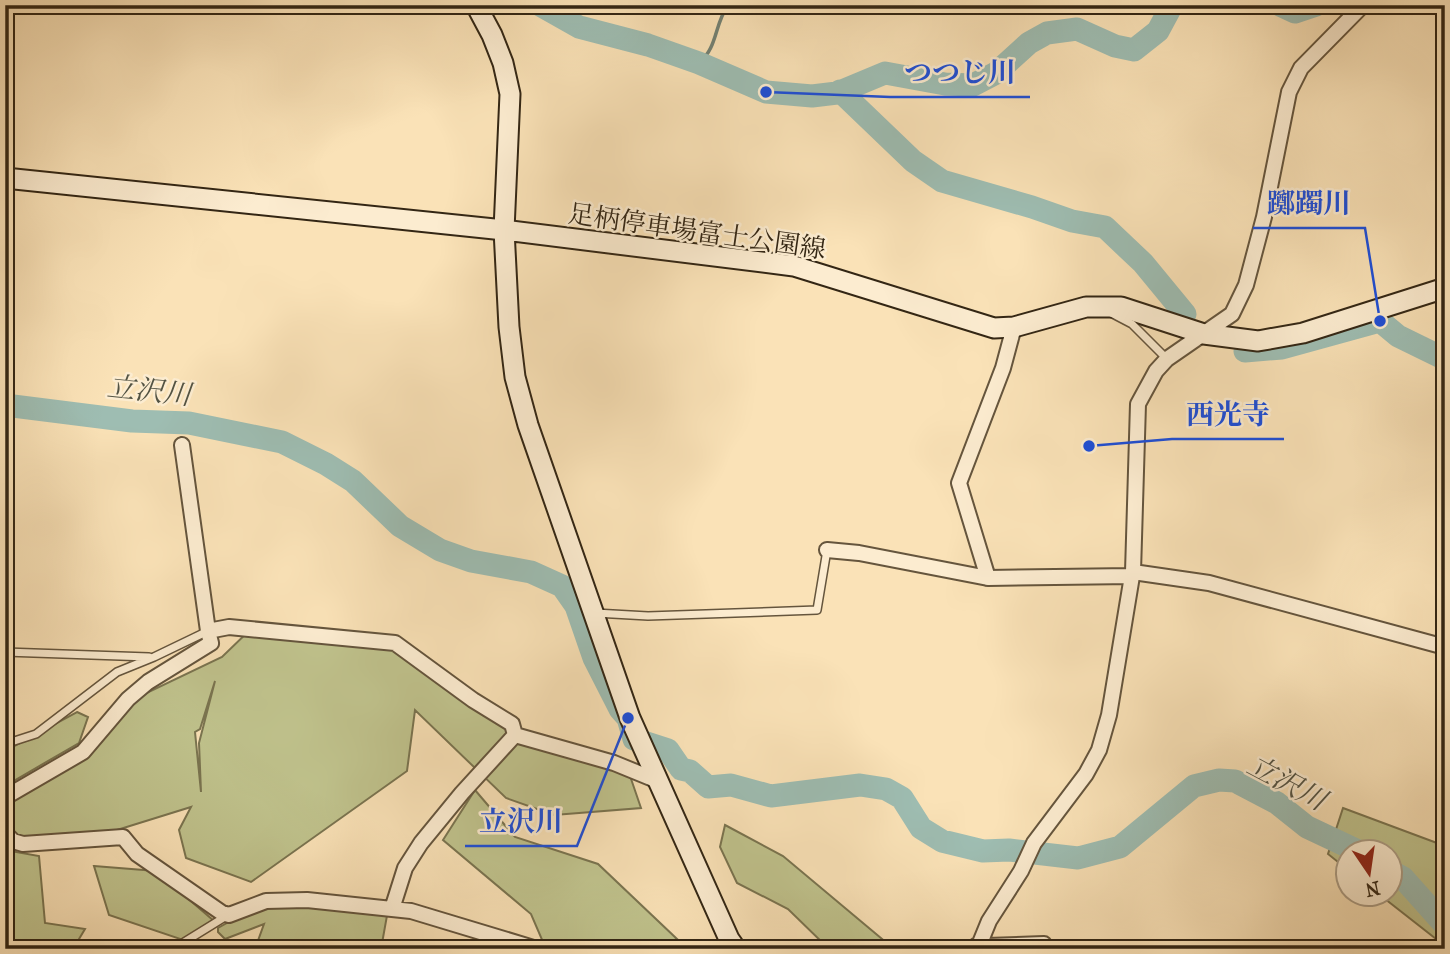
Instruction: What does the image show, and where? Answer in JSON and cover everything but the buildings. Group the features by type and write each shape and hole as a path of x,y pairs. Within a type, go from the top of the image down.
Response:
{"main road":[{"path":"476,5 503,63 510,94 504,230 509,327 515,377 528,425 630,718 728,945"},
{"name":"足柄停車場富士公園線","path":"5,178 504,230 794,266 994,328 1014,327 1086,307 1121,307 1204,334 1258,341 1303,333 1445,288"}],"street":[{"path":"1044,949 1044,944 976,946 1021,871 1034,843 1086,774 1099,750 1109,715 1132,574 1138,404 1156,370 1167,359 1232,314 1246,285 1264,216 1289,92 1301,68 1363,5"},
{"path":"988,578 959,483 1003,368 1014,327"},
{"path":"5,802 9,795 83,752 128,699 148,682 211,643 182,445"},
{"path":"827,550 859,552 988,578 1132,574 1209,583 1445,648"},
{"path":"208,631 229,627 395,643 473,700 512,724 515,735"},
{"path":"515,735 614,763 658,781"},
{"path":"392,909 405,868 421,843 515,735"},
{"path":"5,834 13,841 23,844 123,836 137,854 222,913 229,915 266,901 307,900 411,911 537,949"},
{"path":"769,949 779,949"}],"lane":[{"path":"1102,309 1132,324 1167,359"},
{"path":"593,613 648,616 817,610 827,550"},
{"path":"5,744 36,734 117,672 208,631"},
{"path":"5,652 154,657"},
{"path":"173,949 229,915"}],"green space":[{"path":"256,624 382,643 473,700 515,736 629,773 641,808 554,815 506,798 415,710 407,771 251,882 186,858 179,830 191,807 117,830 13,841 5,829 5,806 12,795 78,758 138,697 222,657","holes":["215,681 199,743 201,792 195,732 200,729"]},
{"path":"77,712 88,717 79,743 5,786 5,751"},
{"path":"475,790 515,837 598,864 677,939 654,949 546,949 531,914 443,840"},
{"path":"1343,808 1445,846 1445,946 1397,908 1404,908 1404,838 1334,838 1334,859 1328,854"},
{"path":"725,825 783,856 894,949 829,949 788,909 737,883 720,847"},
{"path":"5,850 39,856 45,923 85,929 73,949 5,949"},
{"path":"94,866 156,871 214,921 186,941 109,915"},
{"path":"257,906 388,910 381,949 255,949 264,924 225,939 218,932 218,928"}],"waterway":[{"path":"540,5 579,27 648,45 699,63 766,92 812,96 837,93 885,73 945,84 973,85 996,73 1029,43 1047,33 1077,29 1115,46 1134,50 1158,31 1172,5"},
{"path":"699,63 710,50 728,5"},
{"path":"1280,5 1295,12 1316,5"},
{"path":"840,91 913,161 942,181 1072,221 1105,227 1143,263 1185,314"},
{"path":"1245,351 1282,348 1380,321 1398,336 1445,359"},
{"name":"立沢川","path":"5,405 132,421 189,423 282,442 353,481 400,526 440,550 471,561 531,572 562,586 576,606 594,658 620,709 628,718 634,739 668,750 681,769 690,771 708,787 731,785 771,796 860,785 886,789 902,798 921,828 942,841 983,851 1009,850 1078,858 1120,847 1194,786 1219,780 1235,781 1277,803 1307,827 1334,840"},
{"name":"立沢川","path":"1404,879 1445,925"}],"place":[{"name":"つつじ川","path":"766,92"},
{"name":"躑躅川","path":"1380,321"},
{"name":"西光寺","path":"1089,446"},
{"name":"立沢川","path":"628,718"}]}
